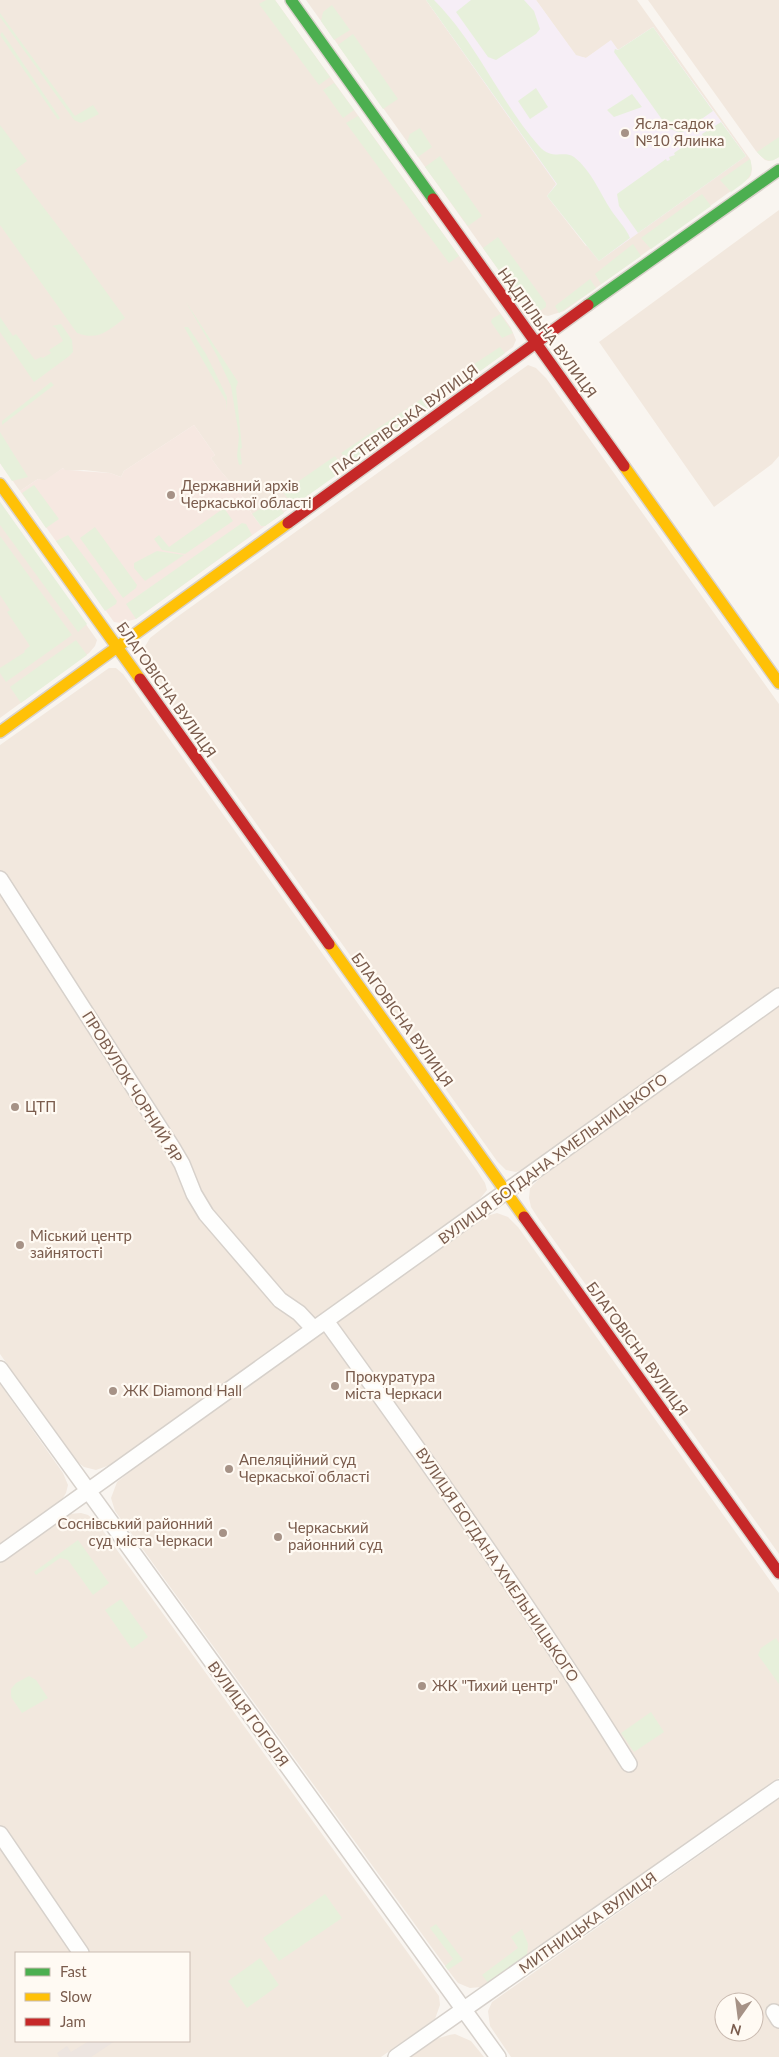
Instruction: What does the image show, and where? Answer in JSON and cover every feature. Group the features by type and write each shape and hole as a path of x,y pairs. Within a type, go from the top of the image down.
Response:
{"main road":[{"name":"НАДПІЛЬНА ВУЛИЦЯ","path":"291,0 779,683"},
{"name":"ПАСТЕРІВСЬКА ВУЛИЦЯ","path":"0,732 779,170"},
{"name":"БЛАГОВІСНА ВУЛИЦЯ","path":"0,484 779,1573"}],"street":[{"name":"ПРОВУЛОК ЧОРНИЙ ЯР","path":"0,879 172,1147 182,1164 198,1203 280,1300 320,1325"},
{"name":"ВУЛИЦЯ БОГДАНА ХМЕЛЬНИЦЬКОГО","path":"0,1554 779,996"},
{"name":"ВУЛИЦЯ БОГДАНА ХМЕЛЬНИЦЬКОГО","path":"320,1325 489,1549 630,1764"},
{"name":"ВУЛИЦЯ ГОГОЛЯ","path":"0,1369 498,2057"},
{"name":"МИТНИЦЬКА ВУЛИЦЯ","path":"396,2057 779,1788"},
{"path":"0,1834 80,1952"}],"shaded area":[{"path":"0,0 275,0 511,328 516,340 513,347 265,526 252,514 243,497 218,468 211,458 215,455 194,425 124,471 121,477 110,473 84,470 65,471 63,468 45,481 38,479 20,491 0,463"},
{"path":"306,0 426,0 557,184 547,196 586,246 746,156 653,27 618,50 611,41 586,58 576,56 536,0 637,0 750,159 751,175 564,311 548,316 532,312 525,307"},
{"name":"Ясла-садок №10 Ялинка","path":"426,0 536,0 576,55 586,58 611,40 618,50 653,27 746,156 599,261 547,196 556,184"},
{"path":"648,0 779,0 779,157 769,161 765,160 756,151"},
{"path":"779,210 779,456 772,464 714,507 599,342"},
{"path":"528,365 536,368 546,378 779,704 779,987 530,1167 516,1172 506,1170 497,1161 143,665 142,655 150,638 177,617"},
{"path":"194,425 215,455 211,458 218,468 243,497 261,526 265,526 136,619 121,623 114,622 20,491 38,479 45,480 63,468 65,470 110,473 121,477 124,471"},
{"path":"0,502 97,640 89,653 0,718"},
{"path":"109,668 116,668 123,674 476,1169 487,1190 475,1205 110,1465 96,1470 84,1467 75,1460 0,1354 0,745"},
{"path":"779,1005 779,1554 538,1218 531,1207 529,1198 530,1188 540,1178"},
{"path":"497,1213 508,1217 518,1227 779,1593 779,1778 488,1983 481,1987 470,1988 458,1983 451,1974 115,1511 111,1498 117,1482 141,1463 477,1222"},
{"path":"0,1384 63,1473 68,1485 61,1501 0,1545"},
{"path":"81,1513 88,1515 94,1520 439,1996 440,2005 435,2019 381,2057 0,2057 0,1563 69,1514"},
{"path":"779,1799 779,2057 511,2057 490,2026 488,2011 492,2002"},
{"path":"455,2034 471,2041 484,2057 411,2057 436,2039"},
{"path":"87,2042 114,2042 91,2057 59,2057 57,2053 67,2046 71,2052"}],"green space":[{"path":"266,0 275,0 330,77 319,85 259,4"},
{"path":"426,0 434,0 463,34 512,110 539,146 548,153 570,155 580,162 595,182 630,238 599,261 547,196 557,184"},
{"path":"471,0 524,0 534,11 540,29 536,34 496,60 488,57 456,12"},
{"path":"332,5 350,30 334,40 321,21 323,12"},
{"path":"0,13 75,116 93,105 99,114 81,123 74,120 0,17"},
{"path":"653,27 713,111 683,132 668,128 614,52 615,49 618,50"},
{"path":"2,32 60,118 58,120 0,35"},
{"path":"353,34 398,99 383,109 338,45"},
{"path":"334,83 354,110 343,118 323,90"},
{"path":"536,88 548,107 530,119 518,101"},
{"path":"632,94 642,107 614,117 607,110"},
{"path":"358,116 459,256 449,263 346,123"},
{"path":"721,122 746,156 638,233 619,206 617,194 666,159 667,161 670,160 669,157 675,155 674,153 699,136 703,137 702,134"},
{"path":"0,125 27,161 15,170 125,318 102,333 91,336 77,333 0,225"},
{"path":"420,128 432,147 418,157 407,142 410,134"},
{"path":"779,137 779,157 770,161 757,152"},
{"path":"440,156 482,216 468,226 425,167"},
{"path":"750,159 750,175 731,192 720,180"},
{"path":"702,194 711,206 651,249 641,238"},
{"path":"498,237 546,303 546,307 535,314 525,307 483,248"},
{"path":"633,244 641,256 601,284 595,274"},
{"path":"590,279 596,288 559,313 555,306"},
{"path":"186,302 238,382 236,388 242,464 239,465 237,456 239,436 231,386 216,354"},
{"path":"500,314 513,333 502,338 491,322 492,319"},
{"path":"0,317 13,336 16,334 35,360 51,353 49,350 63,341 56,328 52,326 61,324 72,340 73,352 34,382 0,332"},
{"path":"184,327 188,327 206,354 227,397 226,412 226,401"},
{"path":"500,347 505,353 468,380 462,372"},
{"path":"454,377 461,385 351,465 341,453"},
{"path":"51,382 54,385 2,425 2,421"},
{"path":"0,432 28,477 12,481 0,463"},
{"path":"335,456 345,469 296,504 291,503 283,492"},
{"path":"34,485 59,519 46,528 22,493"},
{"path":"273,500 284,513 265,526 261,526 252,514"},
{"path":"0,502 87,624 78,632 0,525"},
{"path":"224,508 233,521 185,554 162,550 154,539 159,535 169,547"},
{"path":"242,523 246,524 252,535 136,619 126,604"},
{"path":"95,527 137,585 136,588 123,598 80,538"},
{"path":"68,535 117,601 116,604 105,611 56,541"},
{"path":"0,536 72,635 6,682 0,673 0,668 25,652 30,646 7,612 10,610 0,595"},
{"path":"157,551 184,555 145,581 134,568 134,563"},
{"path":"76,640 87,655 21,703 10,687"},
{"path":"78,1540 109,1583 93,1595 68,1560 60,1558 36,1575 34,1572"},
{"path":"121,1599 148,1637 132,1649 105,1610"},
{"path":"776,1638 779,1643 779,1684 758,1655 761,1648"},
{"path":"29,1676 36,1680 48,1698 22,1713 11,1697 11,1689 16,1683"},
{"path":"651,1712 664,1732 634,1752 621,1733"},
{"path":"325,1894 342,1918 279,1961 263,1938"},
{"path":"436,1924 463,1960 448,1970 445,1966 453,1959 430,1928"},
{"path":"522,1929 528,1944 527,1955 488,1983 482,1975 518,1948 511,1937"},
{"path":"260,1958 279,1985 247,2008 228,1981"}],"traffic: fast":[{"path":"291,0 433,199"},
{"path":"588,305 779,170"}],"traffic: slow":[{"path":"624,466 779,683"},
{"path":"0,484 140,679"},
{"path":"0,732 288,523"},
{"path":"329,944 524,1217"}],"traffic: jam":[{"path":"433,199 624,466"},
{"path":"288,523 588,305"},
{"path":"140,679 329,944"},
{"path":"524,1217 779,1573"}],"place":[{"name":"Ясла-садок №10 Ялинка","path":"625,133"},
{"name":"Державний архів Черкаської області","path":"171,495"},
{"name":"ЦТП","path":"15,1107"},
{"name":"Міський центр зайнятості","path":"20,1245"},
{"name":"Прокуратура міста Черкаси","path":"335,1386"},
{"name":"ЖК Diamond Hall","path":"113,1391"},
{"name":"Апеляційний суд Черкаської області","path":"229,1469"},
{"name":"Соснівський районний суд міста Черкаси","path":"223,1533"},
{"name":"Черкаський районний суд","path":"278,1537"},
{"name":"ЖК \"Тихий центр\"","path":"422,1686"}]}
